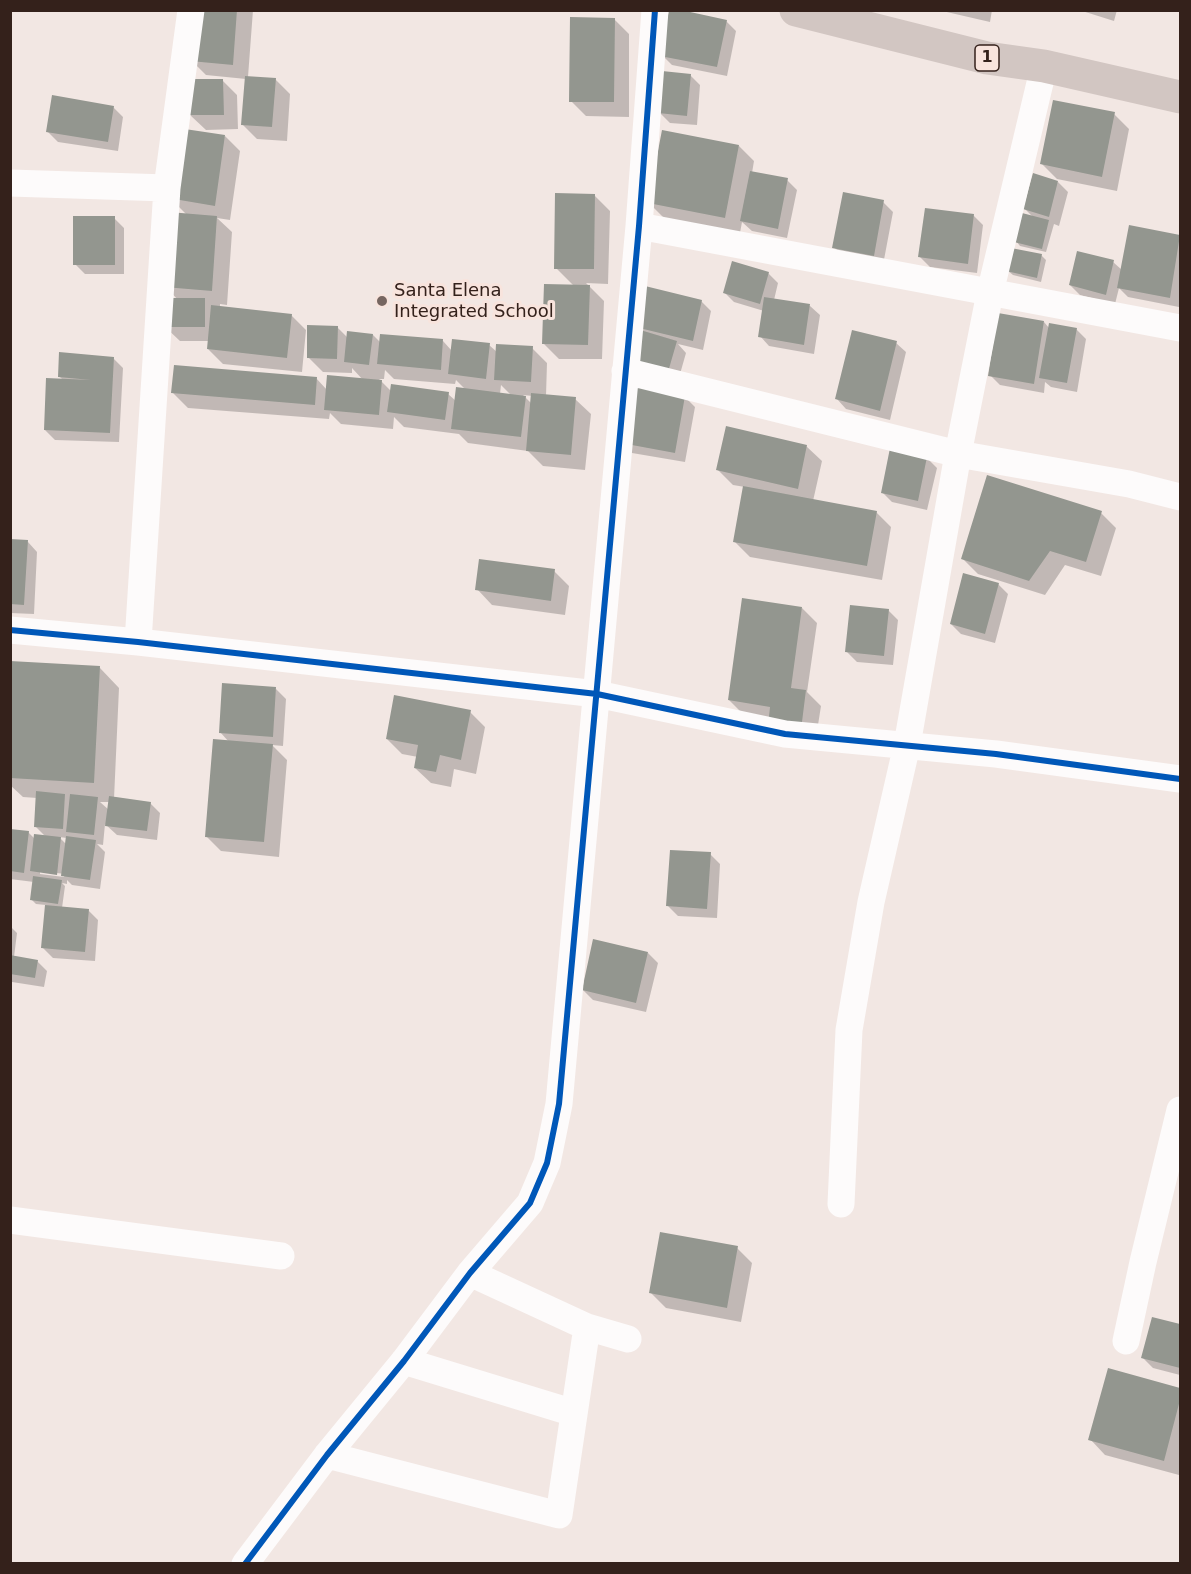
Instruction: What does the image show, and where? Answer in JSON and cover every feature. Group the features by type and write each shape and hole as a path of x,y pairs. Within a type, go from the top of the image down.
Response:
{"highway":[{"name":"1","path":"796,10 987,58 1044,66 1180,97"}],"street":[{"path":"138,642 167,188 191,10"},
{"path":"245,1563 470,1273 530,1203 547,1163 559,1104 639,226 655,10"},
{"path":"841,1204 849,1030 871,902 907,745 958,454 990,293 1044,66"},
{"path":"10,183 167,188"},
{"path":"639,226 1180,328"},
{"path":"625,371 958,454 1129,484 1180,496"},
{"path":"10,630 138,642 597,694 785,734 996,754 1180,779"},
{"path":"1126,1341 1180,1110"},
{"path":"10,1220 281,1256"},
{"path":"470,1273 587,1327 628,1339"},
{"path":"327,1455 559,1515 587,1327"},
{"path":"404,1361 574,1413"}],"building":[{"path":"194,10 237,10 233,65 190,61"},
{"path":"669,10 681,10 727,20 717,67 660,56"},
{"path":"570,17 615,18 614,102 569,102"},
{"path":"662,71 691,74 687,116 658,113"},
{"path":"245,76 276,78 272,127 241,125"},
{"path":"188,79 223,79 224,115 189,115"},
{"path":"52,95 114,106 108,142 46,132"},
{"path":"1053,100 1115,112 1102,177 1040,164"},
{"path":"178,128 225,135 215,206 168,198"},
{"path":"662,130 739,145 725,218 648,203"},
{"path":"750,171 788,178 778,229 740,221"},
{"path":"1033,173 1058,181 1049,217 1023,209"},
{"path":"843,192 884,200 874,256 832,248"},
{"path":"555,193 595,194 594,269 554,269"},
{"path":"925,208 974,214 968,264 918,257"},
{"path":"169,212 217,216 212,291 164,287"},
{"path":"1022,213 1049,220 1042,249 1014,242"},
{"path":"73,216 115,216 115,265 73,265"},
{"path":"1129,225 1180,235 1170,298 1117,288"},
{"path":"1011,248 1042,254 1037,278 1006,271"},
{"path":"1077,251 1114,260 1106,295 1069,285"},
{"path":"732,261 769,272 760,304 723,293"},
{"path":"544,284 590,285 588,345 542,344"},
{"path":"645,286 702,300 693,341 635,327"},
{"path":"764,297 810,304 804,345 758,337"},
{"path":"163,298 205,298 205,327 163,327"},
{"path":"211,305 292,314 287,358 207,349"},
{"path":"998,313 1044,321 1034,384 988,376"},
{"path":"1049,323 1077,328 1067,383 1039,378"},
{"path":"307,325 338,326 337,359 307,358"},
{"path":"637,329 677,341 668,372 628,360"},
{"path":"852,330 897,341 880,411 835,399"},
{"path":"347,331 373,334 369,365 344,362"},
{"path":"380,334 443,339 441,370 377,364"},
{"path":"452,339 490,343 486,379 448,374"},
{"path":"496,344 533,346 531,382 494,380"},
{"path":"59,352 114,357 110,433 44,430 46,378 91,380 58,377"},
{"path":"174,365 317,377 315,405 171,393"},
{"path":"327,375 382,380 379,415 324,410"},
{"path":"391,384 449,392 445,420 387,412"},
{"path":"631,386 685,396 675,453 621,443"},
{"path":"456,387 526,396 521,437 451,429"},
{"path":"531,393 576,397 571,455 526,451"},
{"path":"726,426 807,445 798,489 716,470"},
{"path":"890,448 927,457 918,501 881,493"},
{"path":"987,475 1102,511 1086,562 1050,551 1029,581 961,559"},
{"path":"743,486 877,511 867,566 733,542"},
{"path":"10,539 28,540 24,605 10,604"},
{"path":"479,559 555,569 551,601 475,590"},
{"path":"963,573 999,583 985,634 950,624"},
{"path":"742,598 802,607 791,688 806,690 801,730 768,725 770,707 728,700"},
{"path":"850,605 889,609 884,656 845,652"},
{"path":"10,661 100,666 94,783 10,778"},
{"path":"222,683 276,687 273,737 219,733"},
{"path":"394,695 471,710 461,760 440,755 436,772 414,768 418,745 386,739"},
{"path":"213,739 273,744 264,842 205,837"},
{"path":"36,791 65,794 63,829 34,827"},
{"path":"70,794 98,797 94,835 66,832"},
{"path":"109,796 151,802 147,831 105,826"},
{"path":"10,829 29,831 24,873 10,871"},
{"path":"34,834 61,837 57,875 30,871"},
{"path":"66,836 96,840 90,880 61,876"},
{"path":"670,850 711,852 707,909 666,906"},
{"path":"33,876 62,880 58,904 30,900"},
{"path":"45,905 89,909 85,952 41,948"},
{"path":"593,939 648,952 636,1003 582,990"},
{"path":"10,955 38,960 35,978 10,974"},
{"path":"660,1232 738,1246 727,1308 649,1293"},
{"path":"1152,1317 1180,1324 1180,1368 1141,1358"},
{"path":"1108,1368 1180,1388 1180,1400 1164,1461 1088,1440"}],"cycle path":[{"path":"245,1564 327,1455 404,1361 470,1273 530,1203 547,1163 559,1104 639,226 655,10"},
{"path":"10,630 138,642 597,694 785,734 996,754 1180,779"}],"place":[{"name":"Santa Elena Integrated School","path":"382,301"}]}
